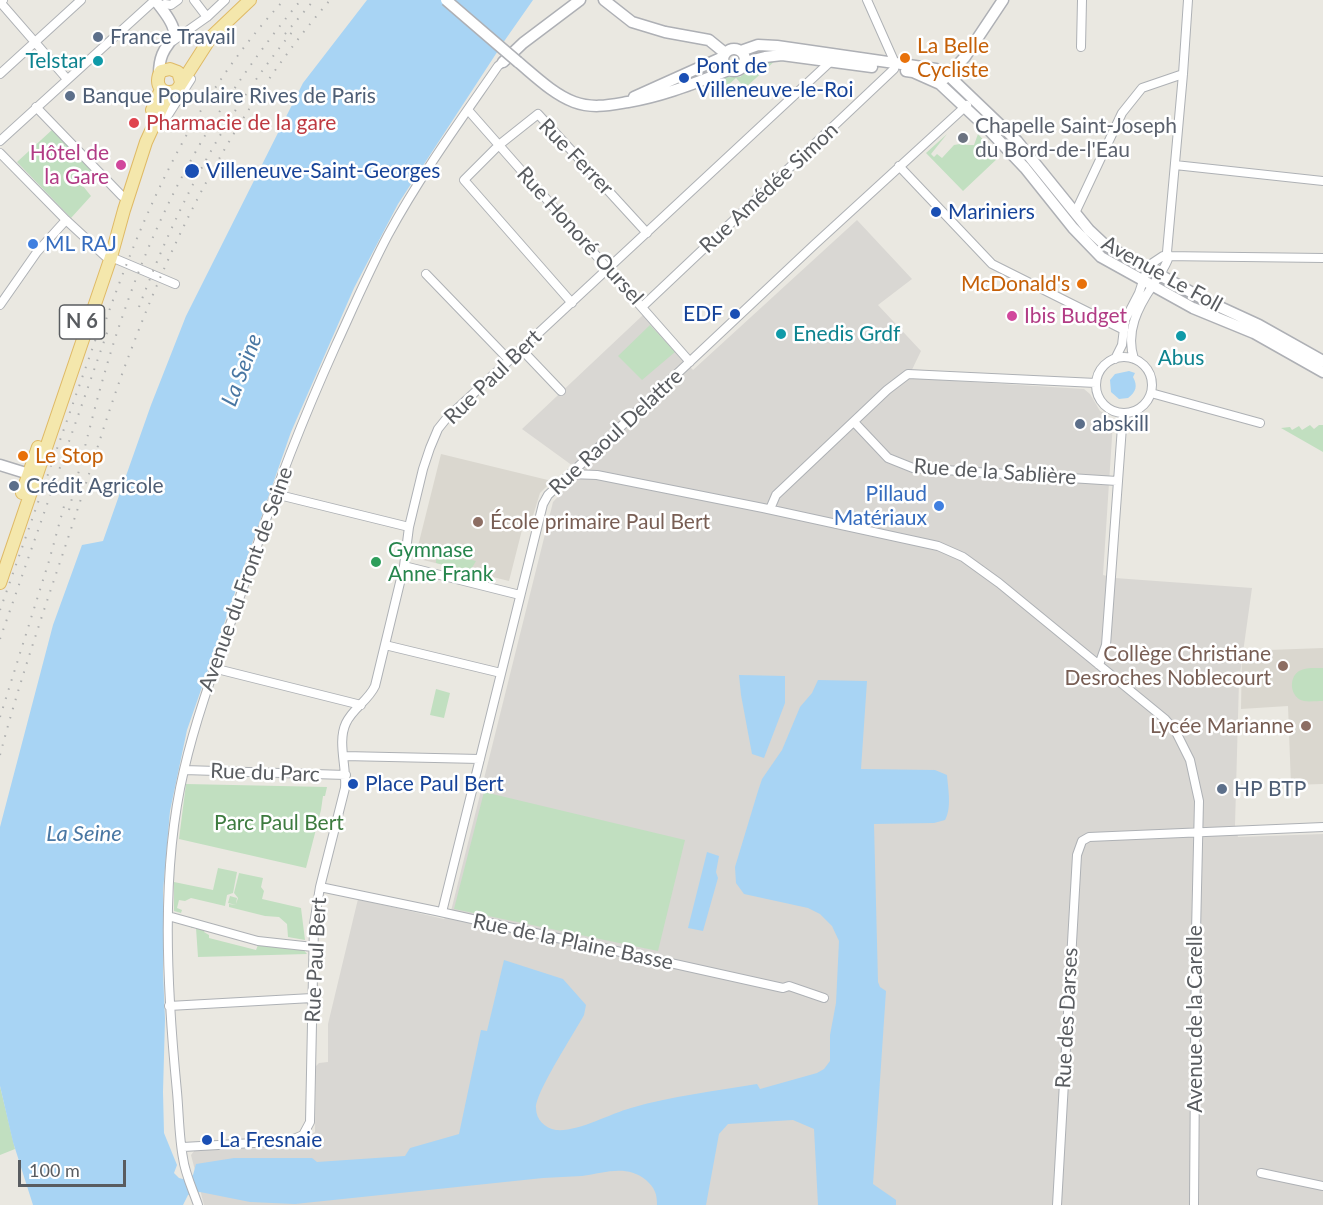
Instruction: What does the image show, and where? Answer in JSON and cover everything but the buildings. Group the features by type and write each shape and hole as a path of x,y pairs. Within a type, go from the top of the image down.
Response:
{"main road":[{"name":"N 6","path":"0,556 33,474 146,142 209,29 239,0"},
{"name":"N 6","path":"168,71 195,55 250,0"},
{"path":"446,0 552,89 563,97 588,106 599,107 650,98 682,89 729,70 739,70 745,62 745,56 741,51 731,49 724,55 626,102"},
{"path":"503,62 523,43 580,0"},
{"path":"603,0 632,22 665,32 709,40 724,55 724,64 729,70"},
{"path":"944,79 965,57 1003,0"},
{"path":"158,2 173,25 174,37 164,50 160,61 168,71 180,75 174,90 157,82 168,71"},
{"name":"Avenue Le Foll","path":"741,51 758,45 777,46 894,66 944,79 973,99 1017,141 1096,238 1105,245 1193,308 1254,333 1323,372"},
{"name":"Avenue Le Foll","path":"745,62 774,55 830,62 894,66"},
{"name":"Avenue Le Foll","path":"944,79 965,107 1009,149 1073,228 1109,262 1209,302 1259,325 1323,361"},
{"name":"N 6","path":"108,257 122,196 139,140 174,90"},
{"path":"0,465 33,474"},
{"name":"N 6","path":"0,583 29,494 33,474"}],"street":[{"path":"3,0 0,2 67,79"},
{"path":"0,74 81,0"},
{"path":"0,141 67,79 158,2 171,5 178,0"},
{"path":"194,0 207,17"},
{"path":"174,37 207,17 225,0"},
{"path":"867,0 894,66"},
{"path":"1081,47 1082,0"},
{"path":"1169,256 1167,252 1188,0"},
{"name":"Avenue du Front de Seine","path":"198,1205 183,1159 169,1006 168,916 172,852 184,770 213,668 275,494 314,395 353,307 388,235 468,110 503,62"},
{"name":"Rue Paul Bert","path":"183,1147 290,1141 307,1131 310,1122 314,924 320,887 345,788 346,775 342,743 345,725 351,714 375,686 404,566 409,527 426,458 438,429 509,360 830,62"},
{"name":"Rue Amédée Simon","path":"643,306 894,66"},
{"path":"1076,213 1122,113 1142,88 1183,74"},
{"name":"N 6","path":"168,115 174,90"},
{"name":"Rue Raoul Delattre","path":"442,912 545,500 570,474 973,99"},
{"path":"36,107 122,196"},
{"name":"Rue Honoré Oursel","path":"468,110 690,362"},
{"name":"Rue Ferrer","path":"499,145 538,114 647,233"},
{"path":"499,145 464,180 572,303"},
{"path":"0,153 66,220 108,257 175,285"},
{"path":"1175,165 1323,181"},
{"path":"899,166 992,264 1124,330"},
{"path":"0,305 37,252 66,220"},
{"path":"1134,359 1130,347 1132,327 1150,278 1169,256"},
{"path":"1115,359 1134,359 1149,373 1151,393 1141,407 1132,412 1113,411 1104,405 1097,393 1096,383 1102,368 1115,359 1121,350 1125,320 1161,257 1323,258"},
{"path":"426,274 509,360"},
{"path":"521,349 561,391"},
{"path":"770,509 776,495 904,375 913,373 1096,383"},
{"path":"1151,393 1260,423"},
{"path":"1099,665 1106,645 1123,413"},
{"name":"Rue de la Sablière","path":"854,422 888,458 913,468 1117,481"},
{"name":"Avenue de la Carelle","path":"570,474 602,476 770,509 889,534 951,551 989,575 1165,719 1176,732 1190,760 1198,790 1194,1205"},
{"path":"275,494 409,527"},
{"path":"404,566 520,596"},
{"path":"385,645 501,673"},
{"path":"213,668 361,705"},
{"path":"344,756 480,759"},
{"name":"Rue du Parc","path":"184,770 346,775"},
{"path":"1197,833 1323,827"},
{"name":"Rue des Darses","path":"1057,1205 1078,849 1082,841 1089,837 1197,833"},
{"name":"Rue de la Plaine Basse","path":"320,887 783,988 789,986 824,998"},
{"path":"168,916 258,941 313,947"},
{"path":"169,1006 312,998"},
{"path":"1261,1173 1323,1186"}],"shaded area":[{"path":"857,220 912,279 878,305 921,351 908,378 1084,389 1090,394 1100,411 1109,416 1113,422 1103,575 1115,578 1252,588 1239,681 1235,825 1238,837 1323,834 1323,1205 204,1205 191,1155 195,1150 289,1148 315,1132 316,1066 319,1063 328,1062 328,1024 358,899 444,919 451,911 553,502 573,481 573,466 522,429 643,315 693,370"},
{"name":"École primaire Paul Bert","path":"441,454 552,481 540,493 528,532 522,530 509,581 415,558"},
{"name":"Collège Christiane Desroches Noblecourt","path":"1323,648 1323,784 1291,785 1288,706 1241,709 1242,651"}],"green space":[{"path":"777,59 745,88 736,78 726,87 706,84 724,77 740,77 751,68"},
{"path":"53,129 101,179 93,180 83,186 91,196 71,218 17,162"},
{"path":"947,134 931,154 934,157 937,154 942,158 954,145 960,144 960,141 966,141 966,145 974,145 978,134 999,157 963,191 926,153"},
{"path":"650,325 675,352 642,380 618,356"},
{"path":"1310,425 1314,429 1323,425 1323,452 1281,428 1290,427 1292,430 1299,426 1302,430"},
{"path":"436,551 476,561 470,571 436,563"},
{"path":"1323,668 1323,701 1299,699 1292,688 1295,674 1305,669"},
{"path":"436,689 450,693 444,718 430,715"},
{"name":"Parc Paul Bert","path":"186,784 327,787 306,868 179,839"},
{"path":"484,792 685,840 658,951 454,909"},
{"path":"218,868 237,872 233,893 227,895 225,906 191,898 185,901 179,900 177,908 182,910 181,913 174,911 174,882 213,890"},
{"path":"239,873 263,878 262,899 301,908 305,940 288,937 287,924 279,917 229,907 229,904 236,905 228,903 230,896 237,898 236,904 238,898 234,893"},
{"path":"191,926 206,929 204,932 209,935 209,938 256,950 258,945 270,944 283,948 285,946 302,948 307,954 198,957 196,928 191,928"},
{"path":"0,1086 15,1149 0,1155"}],"water":[{"name":"La Seine","path":"367,0 533,0 398,204 354,288 291,432 187,730 170,811 163,891 164,1133 177,1165 174,1173 183,1179 193,1175 196,1164 234,1158 312,1158 317,1162 405,1156 410,1148 459,1134 481,1030 487,1031 504,960 563,979 586,1005 584,1015 548,1076 537,1100 538,1116 542,1123 552,1129 574,1128 631,1108 678,1097 757,1084 760,1089 824,1069 830,1061 830,1035 836,1003 839,941 832,926 820,914 808,908 744,894 736,883 735,867 762,779 782,750 800,707 812,693 818,680 867,681 861,769 935,770 947,775 949,798 945,820 934,823 874,824 878,982 880,987 886,991 873,1184 896,1200 896,1205 818,1205 814,1129 793,1120 728,1124 719,1134 706,1205 657,1205 655,1191 646,1180 631,1172 615,1171 295,1204 250,1202 200,1192 188,1195 183,1205 33,1205 13,1142 0,1086 0,827 53,625 82,545 103,541 151,405 186,316 303,83"},
{"path":"1129,371 1135,373 1133,377 1135,389 1128,398 1119,399 1111,392 1110,380 1115,374"},
{"path":"739,675 785,676 785,703 764,758 752,754"},
{"path":"707,852 719,856 716,872 718,878 703,931 688,928"}],"railway":[{"path":"100,337 134,245 174,158 223,76 284,0"},
{"path":"69,510 108,361 157,228 177,187 221,109 273,35 301,0"},
{"path":"285,34 314,0"},
{"path":"0,755 26,665 117,387 151,298 216,164 269,79 330,0"},
{"path":"139,307 169,234 205,162 246,94 293,31"},
{"path":"0,610 100,327"},
{"path":"0,639 108,330"},
{"path":"0,717 66,499"}],"place":[{"name":"France Travail","path":"98,37"},
{"name":"La Belle Cycliste","path":"905,58"},
{"name":"Telstar","path":"98,61"},
{"name":"Pont de Villeneuve-le-Roi","path":"684,78"},
{"name":"Banque Populaire Rives de Paris","path":"70,96"},
{"name":"Pharmacie de la gare","path":"134,123"},
{"name":"Chapelle Saint-Joseph du Bord-de-l'Eau","path":"963,138"},
{"name":"Hôtel de la Gare","path":"121,165"},
{"name":"Villeneuve-Saint-Georges","path":"192,171"},
{"name":"Mariniers","path":"936,212"},
{"name":"ML RAJ","path":"33,244"},
{"name":"McDonald's","path":"1082,284"},
{"name":"EDF","path":"735,314"},
{"name":"Ibis Budget","path":"1012,316"},
{"name":"Enedis Grdf","path":"781,334"},
{"name":"Abus","path":"1181,336"},
{"name":"abskill","path":"1080,424"},
{"name":"Le Stop","path":"23,456"},
{"name":"Crédit Agricole","path":"14,486"},
{"name":"Pillaud Matériaux","path":"939,506"},
{"name":"École primaire Paul Bert","path":"478,522"},
{"name":"Gymnase Anne Frank","path":"376,562"},
{"name":"Collège Christiane Desroches Noblecourt","path":"1283,666"},
{"name":"Lycée Marianne","path":"1306,726"},
{"name":"Place Paul Bert","path":"353,784"},
{"name":"HP BTP","path":"1222,789"},
{"name":"La Fresnaie","path":"207,1140"}]}
